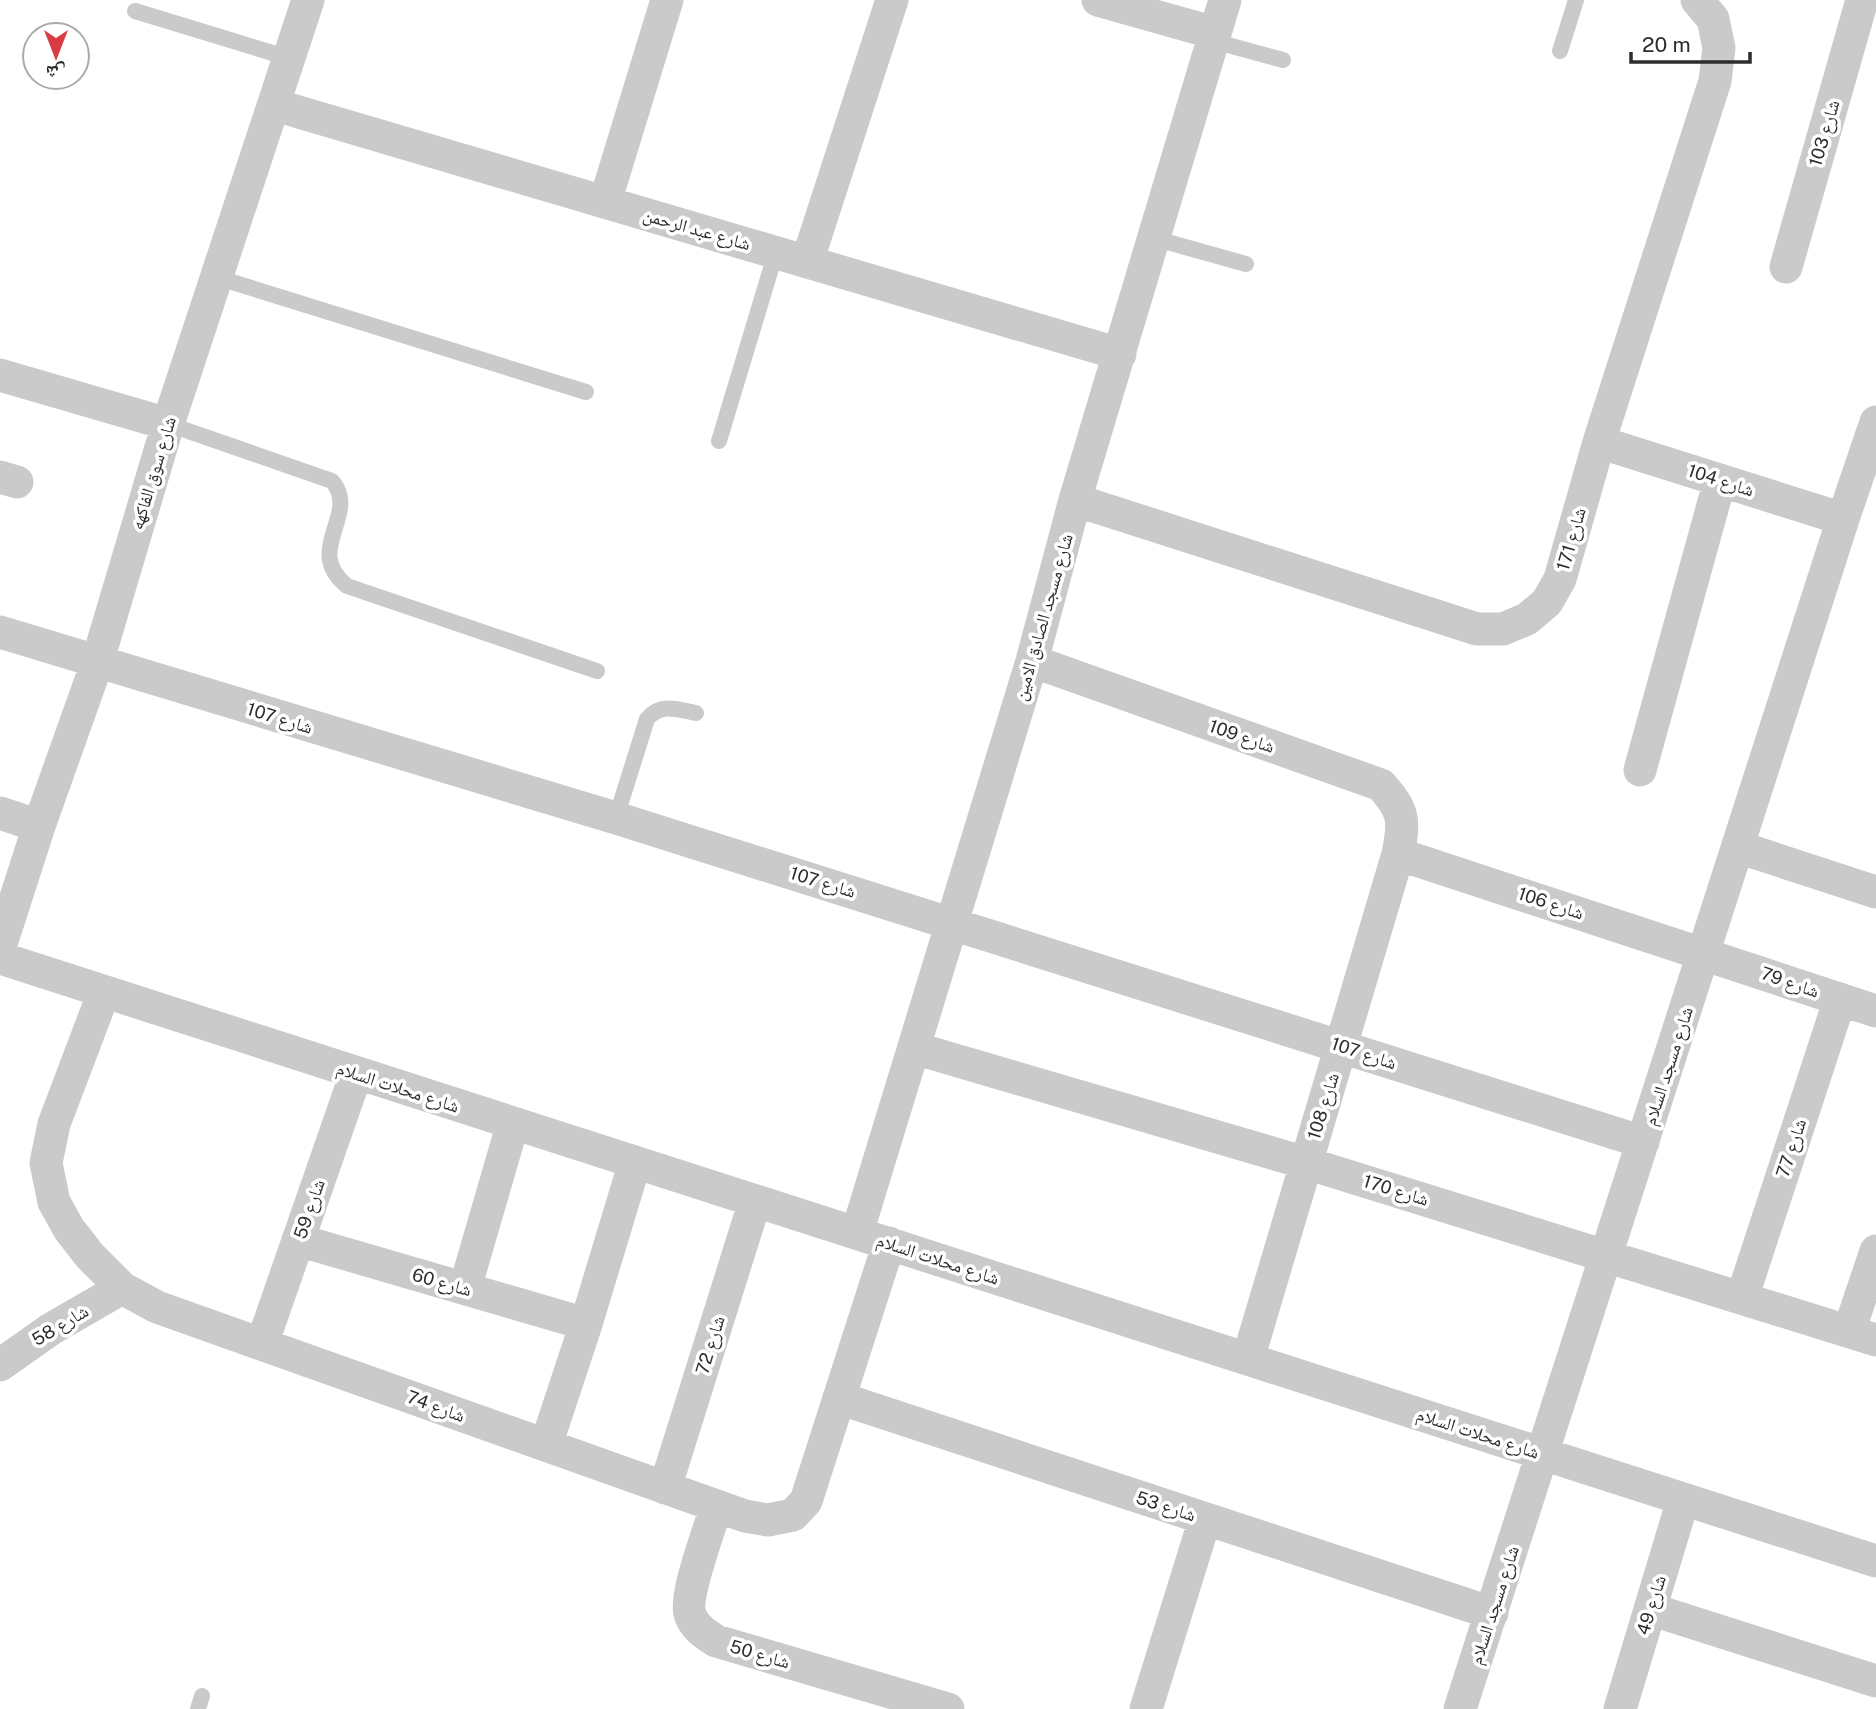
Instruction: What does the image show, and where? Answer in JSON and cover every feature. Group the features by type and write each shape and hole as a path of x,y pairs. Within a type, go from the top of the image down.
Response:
{"street":[{"name":"شارع سوق الفاكهه","path":"0,947 39,826 97,663 168,424 308,0"},
{"path":"605,202 667,0"},
{"path":"807,262 892,0"},
{"path":"1098,0 1214,37"},
{"name":"شارع مسجد الصادق الامين","path":"857,1233 1032,661 1075,500 1225,0"},
{"name":"شارع 171","path":"1075,500 1477,629 1503,629 1527,619 1547,602 1560,579 1599,442 1715,81 1719,48 1713,19 1697,0"},
{"name":"شارع 103","path":"1786,267 1863,0"},
{"name":"شارع عبد الرحمن","path":"275,105 1119,354"},
{"path":"0,374 168,424"},
{"name":"شارع مسجد السلام","path":"1460,1709 1876,422"},
{"name":"شارع 104","path":"1599,442 1843,519"},
{"path":"1640,770 1720,480"},
{"name":"شارع 107","path":"0,632 616,818 1643,1142"},
{"name":"شارع 109","path":"1032,661 1381,785 1398,805 1403,829 1398,854"},
{"path":"0,813 39,826"},
{"path":"1738,847 1876,891"},
{"name":"شارع 106","path":"1398,854 1704,953"},
{"name":"شارع 108","path":"1248,1359 1398,854"},
{"name":"شارع 79","path":"1704,953 1876,1011"},
{"name":"شارع محلات السلام","path":"0,958 1876,1561"},
{"name":"شارع 74","path":"104,992 54,1124 46,1163 54,1202 69,1229 90,1256 122,1288 157,1307 744,1516 768,1520 793,1515 806,1501 890,1243"},
{"name":"شارع 77","path":"1742,1298 1840,999"},
{"name":"شارع 170","path":"914,1048 1306,1163 1863,1335"},
{"name":"شارع 59","path":"262,1344 356,1074"},
{"path":"465,1288 513,1123"},
{"path":"545,1445 586,1324 635,1162"},
{"name":"شارع 72","path":"665,1488 755,1201"},
{"name":"شارع 60","path":"298,1240 586,1324"},
{"path":"1863,1335 1876,1251"},
{"name":"شارع 58","path":"0,1365 51,1329 122,1288"},
{"name":"شارع 53","path":"839,1398 1492,1613"},
{"name":"شارع 49","path":"1620,1709 1683,1500"},
{"name":"شارع 50","path":"716,1507 692,1589 689,1612 700,1630 716,1641 935,1707"},
{"path":"1146,1709 1205,1518"},
{"path":"1650,1609 1876,1681"}],"lane":[{"path":"1560,51 1576,0"},
{"path":"135,11 289,58"},
{"path":"1214,37 1283,60"},
{"path":"1153,238 1245,264"},
{"path":"719,441 776,252"},
{"path":"216,277 586,392"},
{"path":"168,424 332,481 340,489 341,500 329,550 329,565 335,577 347,586 597,671"},
{"path":"616,818 647,719 662,708 696,713"}]}
